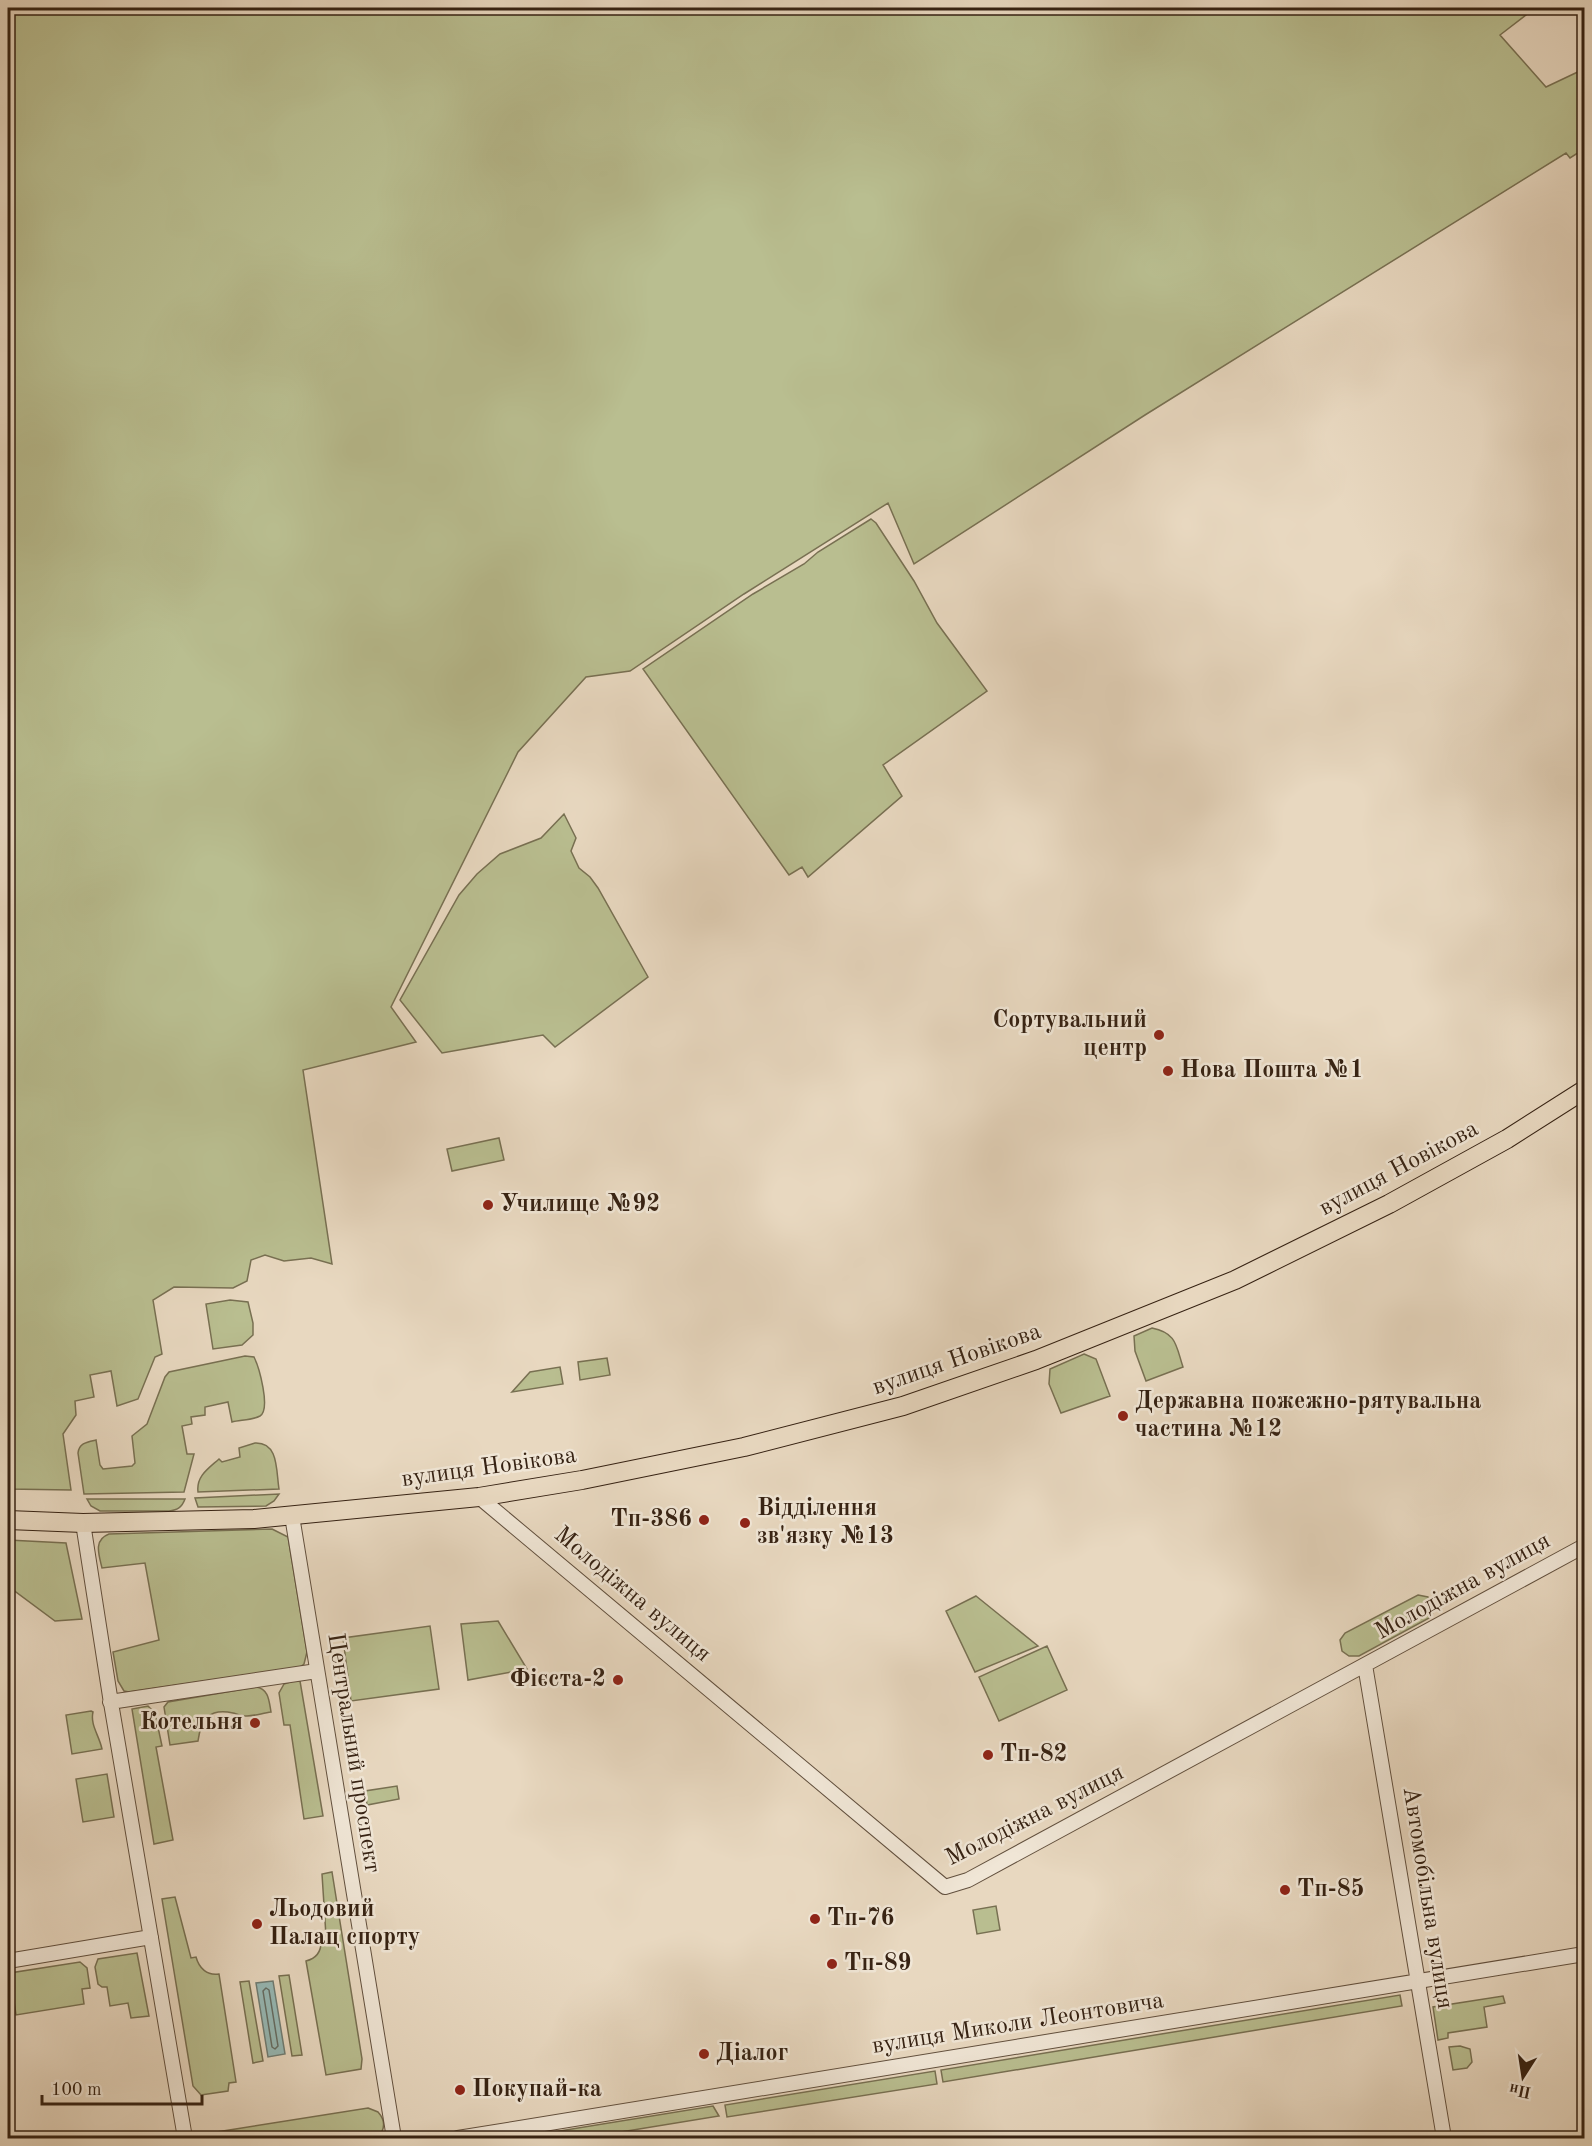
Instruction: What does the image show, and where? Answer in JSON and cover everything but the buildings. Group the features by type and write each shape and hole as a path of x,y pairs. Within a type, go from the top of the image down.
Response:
{"main road":[{"name":"вулиця Новікова","path":"75,1523 254,1519 479,1497 593,1478 754,1444 903,1406 1036,1360 1234,1280 1389,1204 1507,1139 1584,1090"},
{"path":"8,1520 75,1523"}],"street":[{"name":"Молодіжна вулиця","path":"479,1497 945,1887 968,1880 1584,1546"},
{"name":"Центральний проспект","path":"292,1516 394,2139"},
{"path":"75,1523 110,1702 185,2139"},
{"name":"Автомобільна вулиця","path":"1365,1665 1444,2139"},
{"path":"110,1702 317,1671"},
{"path":"8,1961 151,1937"},
{"name":"вулиця Миколи Леонтовича","path":"458,2139 1584,1954"}],"green space":[{"path":"8,8 1535,8 1500,35 1546,87 1584,69 1584,149 1570,158 1566,153 1145,415 914,564 888,503 744,594 630,671 586,677 518,752 391,1007 416,1042 303,1070 332,1264 311,1258 284,1261 265,1255 251,1260 247,1281 233,1288 174,1287 153,1300 162,1354 155,1357 138,1399 117,1406 111,1371 90,1375 94,1397 75,1401 76,1415 63,1434 71,1490 8,1489"},
{"path":"871,519 876,523 914,581 937,623 987,691 883,765 902,796 808,877 802,867 789,875 643,669 753,594 804,564 818,552"},
{"path":"564,814 576,838 571,851 579,868 598,888 648,977 555,1047 543,1035 442,1053 400,1000 459,895 477,874 500,854 541,838"},
{"path":"499,1138 504,1160 452,1171 447,1149"},
{"path":"230,1300 248,1302 253,1335 242,1345 213,1349 206,1304"},
{"path":"1152,1328 1171,1337 1177,1347 1183,1367 1146,1381 1135,1351 1134,1336"},
{"path":"1084,1354 1096,1359 1110,1396 1061,1413 1049,1384 1050,1369"},
{"path":"245,1356 254,1357 259,1369 264,1397 263,1412 257,1417 232,1422 228,1402 205,1407 205,1415 191,1417 192,1424 182,1426 187,1454 194,1454 184,1492 84,1494 78,1453 82,1445 96,1440 100,1465 103,1469 132,1466 135,1463 132,1436 147,1424 169,1372"},
{"path":"607,1358 610,1375 580,1380 578,1362"},
{"path":"560,1367 563,1384 512,1392 530,1372"},
{"path":"255,1443 263,1444 272,1452 279,1489 198,1492 199,1481 207,1469 219,1459 222,1462 240,1457 239,1448"},
{"path":"279,1494 266,1506 198,1507 195,1498"},
{"path":"87,1499 185,1499 179,1508 169,1511 100,1511 91,1506"},
{"path":"272,1529 288,1537 307,1652 304,1664 300,1667 124,1691 118,1681 113,1652 159,1640 145,1563 102,1568 98,1548 101,1540 109,1534"},
{"path":"8,1540 66,1543 82,1619 55,1621 8,1586"},
{"path":"1418,1595 1428,1597 1432,1602 1434,1609 1431,1617 1359,1656 1349,1656 1342,1651 1340,1640 1345,1633"},
{"path":"976,1596 1038,1646 975,1672 946,1611"},
{"path":"498,1621 527,1669 468,1680 461,1624"},
{"path":"430,1626 439,1689 351,1701 343,1638"},
{"path":"1047,1646 1067,1690 999,1721 979,1677"},
{"path":"300,1681 323,1816 304,1819 290,1725 284,1725 279,1693 284,1684"},
{"path":"256,1687 266,1693 271,1712 247,1716 218,1712 204,1721 198,1741 170,1745 164,1707 168,1702"},
{"path":"148,1706 155,1713 162,1746 156,1747 173,1840 154,1844 132,1709"},
{"path":"91,1711 102,1749 72,1754 66,1715"},
{"path":"107,1774 114,1817 83,1822 76,1779"},
{"path":"397,1786 399,1799 367,1805 365,1791"},
{"path":"332,1872 362,2059 361,2069 326,2075 306,1961 316,1955 321,1946 321,1938 326,1936 322,1874"},
{"path":"175,1897 191,1958 196,1957 201,1968 207,1972 219,1974 236,2082 229,2083 228,2091 201,2095 193,2086 162,1899"},
{"path":"996,1906 1000,1930 977,1934 973,1910"},
{"path":"137,1953 149,2016 131,2018 128,2003 110,2006 107,1987 98,1984 95,1967 98,1959"},
{"path":"80,1962 87,1968 90,1988 82,1989 84,2004 16,2015 10,1973"},
{"path":"289,1975 302,2055 292,2056 279,1976"},
{"path":"249,1981 263,2061 253,2063 240,1982"},
{"path":"1400,1995 1402,2006 943,2082 941,2070"},
{"path":"1503,1996 1505,2003 1484,2007 1487,2027 1448,2033 1448,2038 1438,2040 1433,2007"},
{"path":"1460,2046 1470,2049 1472,2062 1467,2068 1453,2070 1449,2047"},
{"path":"935,2071 937,2084 727,2117 725,2105"},
{"path":"713,2106 719,2116 584,2138 544,2138 541,2134"},
{"path":"368,2108 378,2112 383,2122 382,2132 377,2138 198,2138 204,2134"}],"water":[{"path":"273,1981 285,2054 268,2057 256,1983"}],"place":[{"name":"Сортувальний центр","path":"1159,1035"},
{"name":"Нова Пошта №1","path":"1168,1071"},
{"name":"Училище №92","path":"488,1205"},
{"name":"Державна пожежно-рятувальна частина №12","path":"1123,1416"},
{"name":"Тп-386","path":"704,1520"},
{"name":"Відділення зв'язку №13","path":"745,1523"},
{"name":"Фiєста-2","path":"618,1680"},
{"name":"Котельня","path":"255,1723"},
{"name":"Тп-82","path":"988,1755"},
{"name":"Тп-85","path":"1285,1890"},
{"name":"Тп-76","path":"815,1919"},
{"name":"Льодовий Палац спорту","path":"257,1924"},
{"name":"Тп-89","path":"832,1964"},
{"name":"Діалог","path":"704,2054"},
{"name":"Покупай-ка","path":"460,2090"}]}
